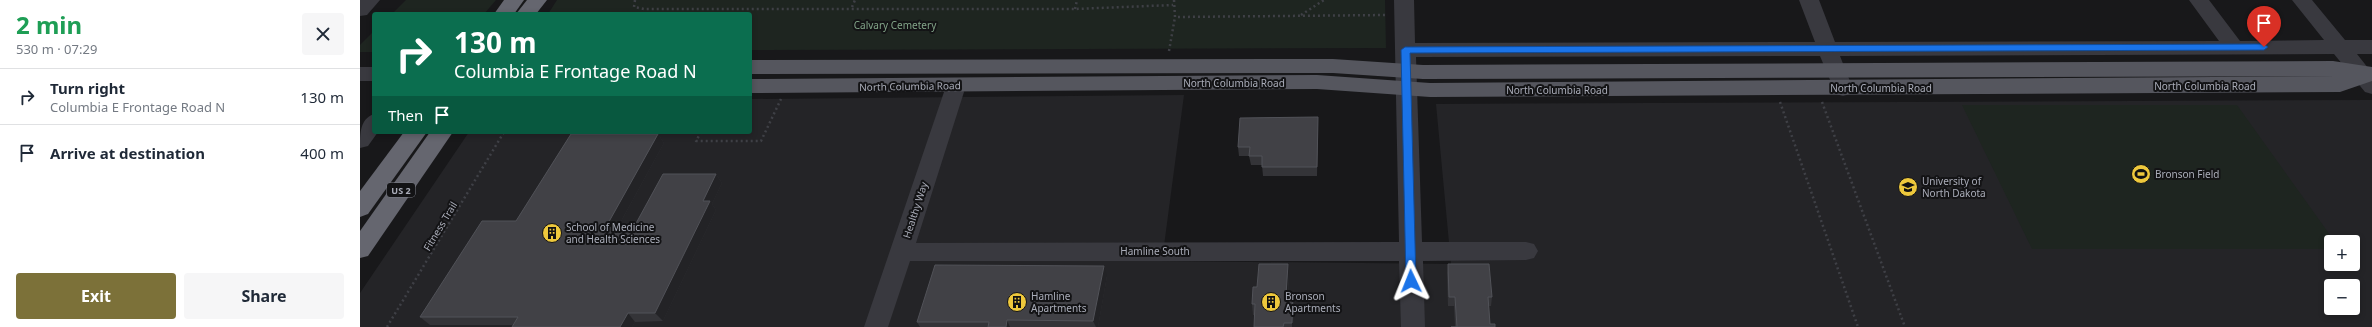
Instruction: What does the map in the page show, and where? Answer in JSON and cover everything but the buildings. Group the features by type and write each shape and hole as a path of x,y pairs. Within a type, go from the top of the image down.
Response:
{"highway":[{"path":"505,12 514,0"},
{"path":"528,12 537,0"},
{"name":"US 2","path":"360,208 415,134"},
{"name":"US 2","path":"360,249 441,134"}],"main road":[{"name":"North Columbia Road","path":"752,67 1333,66 1406,70 1840,80 2340,85 2369,79"},
{"name":"North Columbia Road","path":"752,86 1317,82 1406,70"}],"street":[{"path":"360,10 370,0"},
{"path":"1809,0 1840,80"},
{"path":"2199,0 2234,47"},
{"path":"2302,0 2369,79"},
{"path":"1404,8 1413,327"},
{"path":"1406,70 1828,49 2372,47"},
{"path":"360,74 372,74"},
{"name":"Healthy Way","path":"876,327 954,92"},
{"path":"360,140 372,125"},
{"name":"Hamline South","path":"901,252 1526,251"}],"path":[{"path":"635,0 634,7 644,9 852,7 1075,9 1173,6"},
{"path":"852,7 855,0"},
{"path":"1075,9 1077,0"},
{"path":"1167,66 1175,16 1173,6 1174,0"},
{"path":"1300,15 1324,0"},
{"path":"1175,16 1300,15 1404,8"},
{"path":"700,134 696,141 761,141 783,94"},
{"path":"1778,96 1858,327"},
{"path":"1820,96 1905,327"},
{"name":"Fitness Trail","path":"387,327 503,134"}],"shaded area":[{"name":"University of North Dakota","path":"1184,95 1162,261 1451,264 1436,104 2372,100 2372,327 360,327 360,293 468,134 752,134 752,99"}],"green space":[{"path":"406,0 496,0 486,12 394,12"},
{"name":"Calvary Cemetery","path":"557,0 1385,0 1386,48 752,50 752,12 549,12"},
{"path":"372,33 372,52 360,52 360,45"},
{"name":"Bronson Field","path":"1962,105 2237,105 2330,235 2324,235 2324,249 2032,249"}],"place":[{"name":"Bronson Field","path":"2141,174"},
{"name":"University of North Dakota","path":"1908,187"},
{"name":"School of Medicine and Health Sciences","path":"552,233"},
{"name":"Hamline Apartments","path":"1017,302"},
{"name":"Bronson Apartments","path":"1271,302"}],"route":[{"path":"1411,281 1405,50 2264,47"}]}
